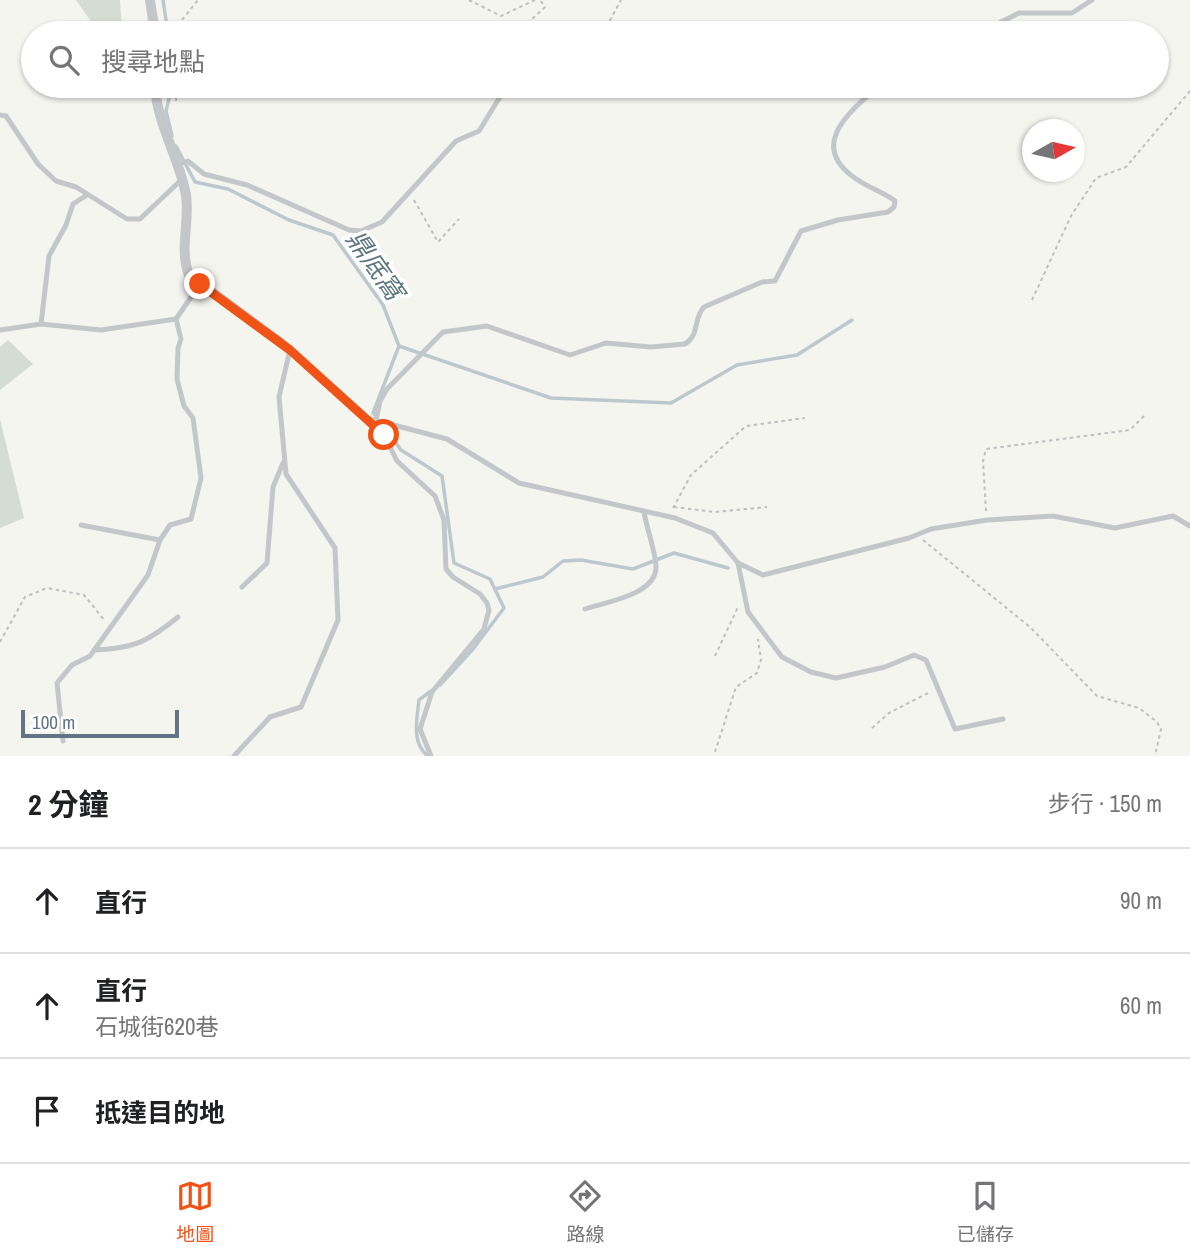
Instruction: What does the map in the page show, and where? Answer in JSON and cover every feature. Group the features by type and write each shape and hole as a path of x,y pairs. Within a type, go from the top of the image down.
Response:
{"street":[{"path":"150,0 153,21"},
{"path":"156,98 156,108 186,194 185,264 189,275 286,346"}],"lane":[{"path":"1003,21 1019,13 1072,13 1092,0"},
{"path":"177,165 188,161 204,174 247,185 349,230 361,231 382,222 456,141 479,131 499,98"},
{"path":"376,420 380,401 387,389 443,332 487,326 570,355 613,342 650,347 680,345 693,338 698,314 704,307 762,282 775,281 802,231 838,220 888,212 894,207 895,201 840,167 834,149 839,125 865,98"},
{"path":"0,115 6,116 37,164 56,181 87,195 127,219 139,219 180,181"},
{"path":"41,324 49,256 66,225 73,204 87,195"},
{"path":"0,330 41,324 101,330 176,319 200,284"},
{"path":"63,741 57,683 72,665 90,656 95,650 148,575 160,540 170,524 191,519 201,478 193,418 184,406 177,379 177,348 181,339 176,319"},
{"path":"286,346 384,435 397,461 435,496 444,520 446,569 453,577 480,594 489,610 484,629 432,692 420,729 431,756"},
{"path":"234,756 270,717 301,707 338,620 335,548 286,474 279,397 286,346"},
{"path":"363,417 447,439 519,483 670,517 713,533 738,563 763,575 931,529 987,520 1053,516 1115,528 1173,516 1190,526"},
{"path":"242,587 267,563 273,486 284,460"},
{"path":"584,609 635,593 652,581 656,569 644,512"},
{"path":"81,525 160,540"},
{"path":"738,563 746,604 756,624 782,657 811,672 836,678 885,667 914,655 926,660 955,729 1003,719"},
{"path":"95,650 127,648 148,641 178,617"}],"path":[{"path":"182,21 198,0"},
{"path":"469,0 501,16 535,0"},
{"path":"530,21 545,7 540,0"},
{"path":"610,21 621,0"},
{"path":"1032,300 1071,216 1096,178 1126,167 1190,91"},
{"path":"410,191 438,242 459,219"},
{"path":"987,520 983,461 986,449 1130,430 1146,414"},
{"path":"670,517 691,475 746,426 805,418"},
{"path":"674,506 715,512 767,507"},
{"path":"917,535 1030,628 1097,696 1139,708 1157,722 1161,729 1155,756"},
{"path":"0,642 25,597 47,588 83,595 111,627"},
{"path":"715,656 732,623 736,608 746,604"},
{"path":"715,752 736,687 757,673 761,660 756,624"},
{"path":"872,728 889,713 920,700 937,687"}],"shaded area":[{"path":"76,0 120,0 121,21 91,21"},
{"path":"8,340 33,364 0,390 0,347"},
{"path":"0,419 24,518 0,528"}],"waterway":[{"name":"鼎底窩","path":"163,0 166,21"},
{"name":"鼎底窩","path":"169,98 166,111 172,136"},
{"name":"鼎底窩","path":"176,146 195,182 228,189 289,220 333,235 383,305 399,346 373,413 376,416"},
{"path":"399,346 551,398 671,403 737,365 797,355 852,320"},
{"name":"鼎底窩","path":"381,422 401,450 442,476 454,563 490,579 504,608 473,649 440,685"},
{"path":"495,589 543,577 563,561 581,560 633,569 674,553 728,568"},
{"name":"鼎底窩","path":"428,756 419,744 416,723 419,700 431,691"}],"route":[{"path":"200,284 290,350 384,435"}]}
